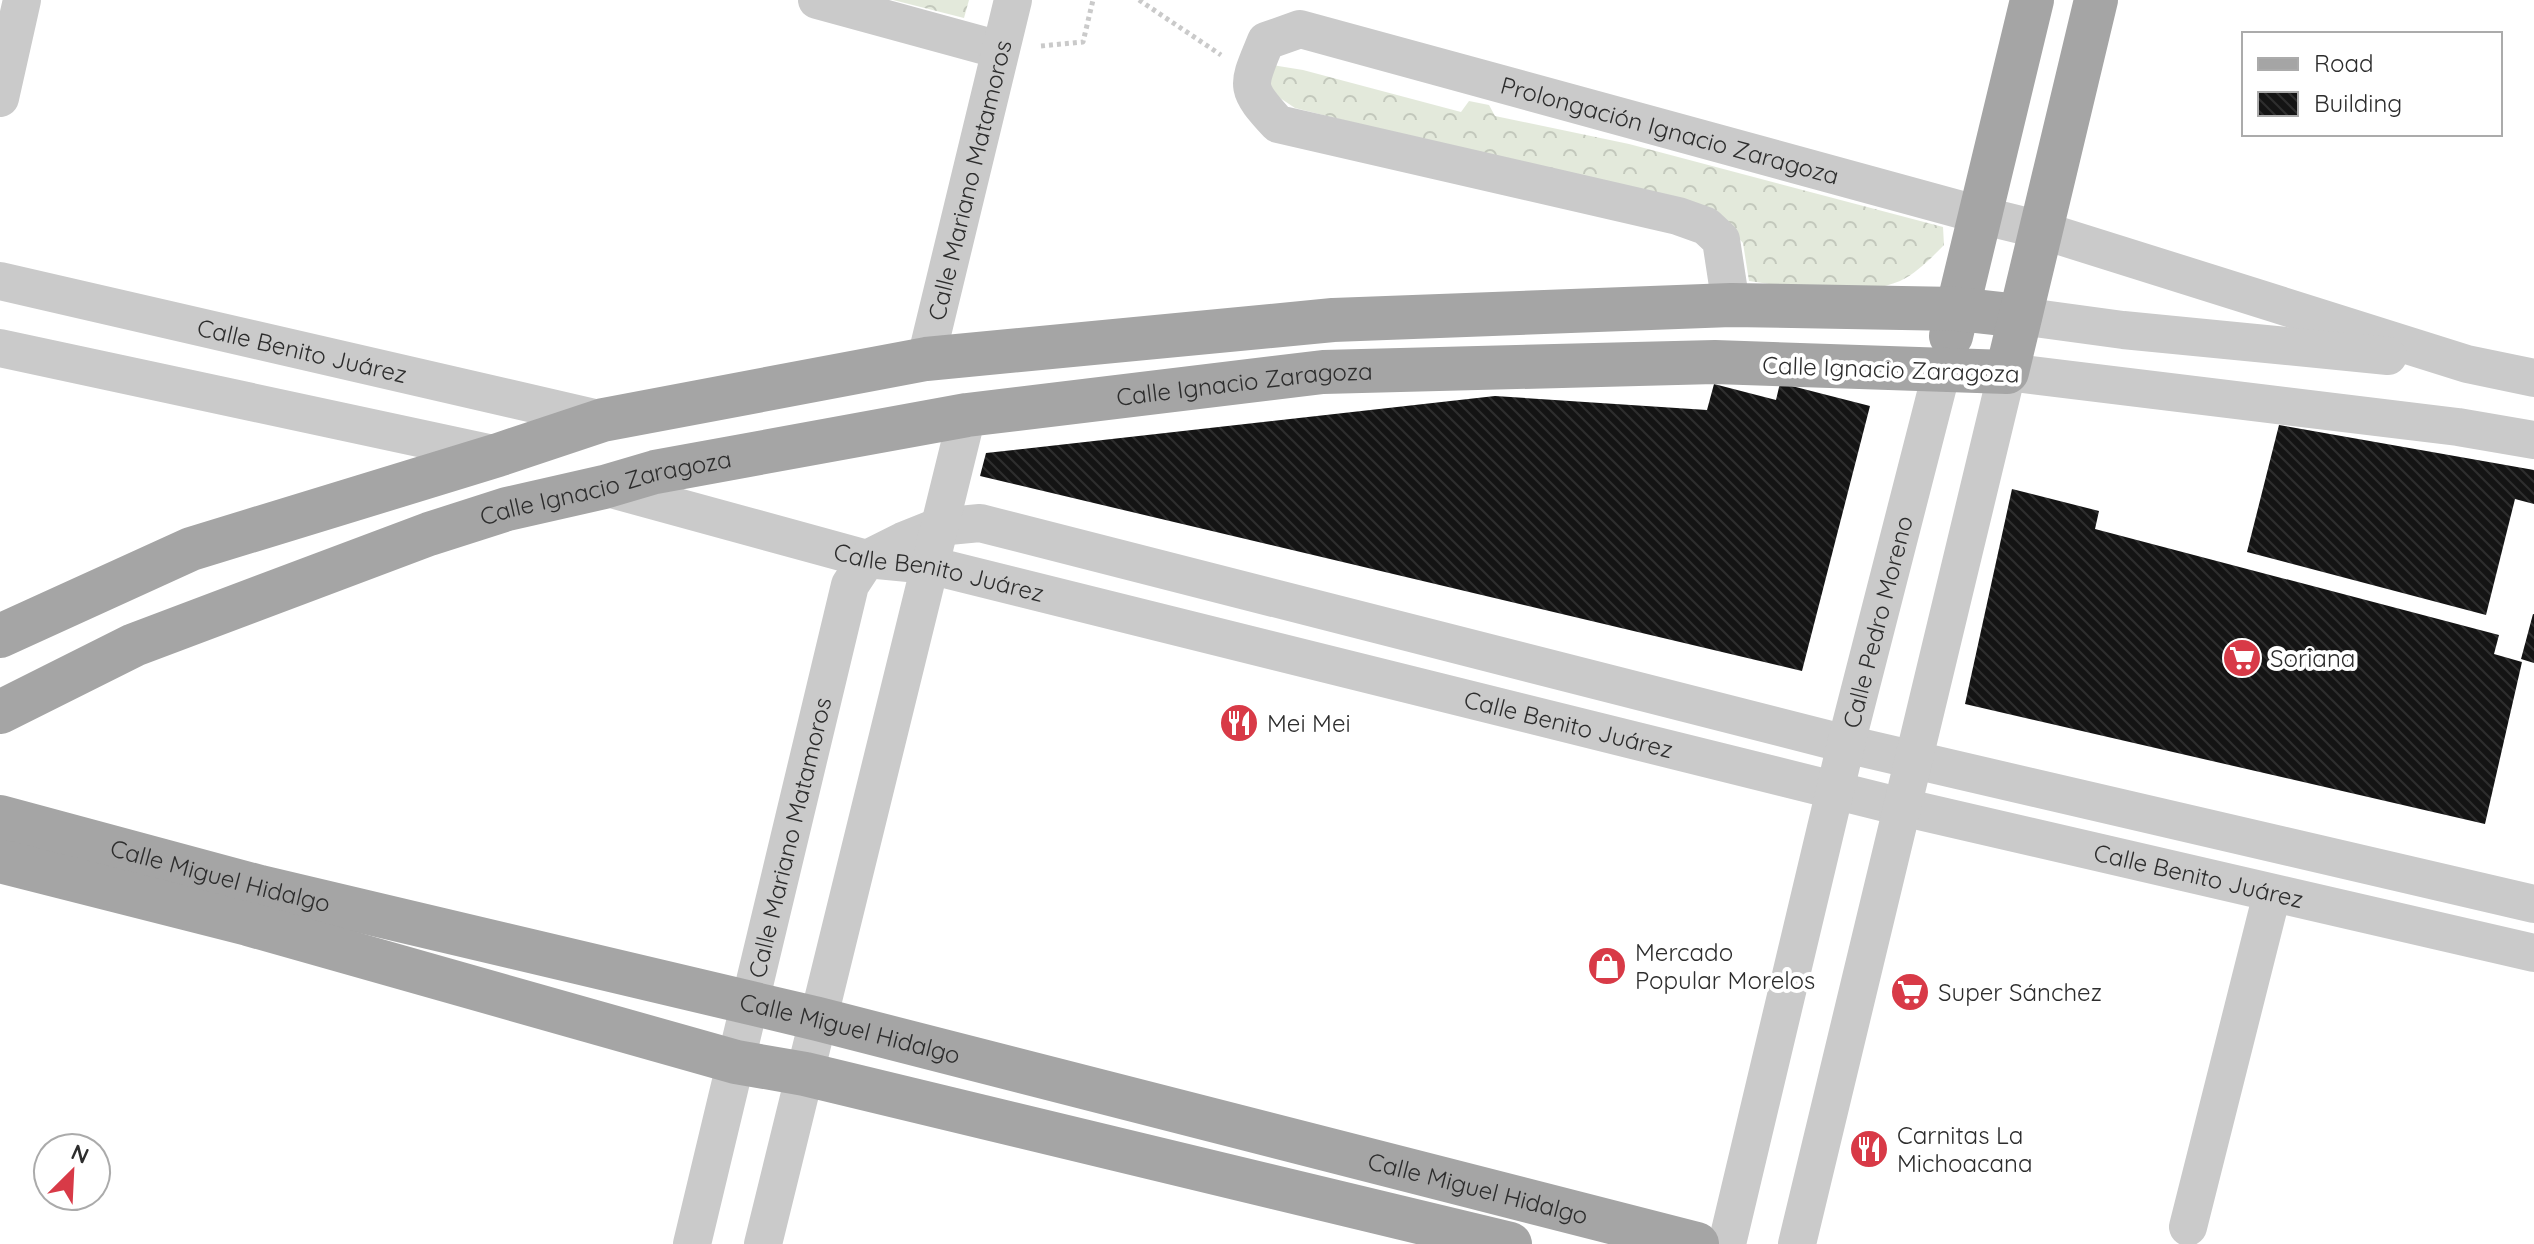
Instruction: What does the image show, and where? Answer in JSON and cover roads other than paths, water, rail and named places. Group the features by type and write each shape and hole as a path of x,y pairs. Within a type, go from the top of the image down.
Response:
{"main road":[{"name":"Calle Pedro Moreno","path":"1942,370 2032,0"},
{"path":"2007,372 2096,0"},
{"path":"0,636 191,549 603,420 926,359 1333,320 1731,305 1957,309 2020,316"},
{"name":"Calle Ignacio Zaragoza","path":"0,712 134,645 414,540 507,509 655,472 967,415 1323,372 1715,362 2007,372"},
{"name":"Calle Miguel Hidalgo","path":"0,817 260,887 818,1019 1697,1244"},
{"name":"Calle Miguel Hidalgo","path":"0,861 248,924 736,1062 805,1074 1510,1244"}],"street":[{"path":"0,98 22,0"},
{"path":"817,0 1000,50"},
{"name":"Calle Mariano Matamoros","path":"926,359 1013,0"},
{"name":"Prolongación Ignacio Zaragoza","path":"1731,305 1721,240 1706,226 1678,216 1278,124 1254,98 1252,76 1266,41 1300,29 2041,230"},
{"path":"2041,230 2467,364 2534,378"},
{"name":"Calle Benito Juárez","path":"0,281 603,420"},
{"path":"2020,316 2123,330 2467,364"},
{"path":"0,348 498,455"},
{"name":"Calle Pedro Moreno","path":"1727,1244 1846,744 1942,370"},
{"path":"1797,1244 2007,372"},
{"name":"Calle Ignacio Zaragoza","path":"2007,372 2458,427 2534,440"},
{"path":"763,1244 967,415"},
{"name":"Calle Benito Juárez","path":"604,487 867,559 929,565 1902,807 2534,953"},
{"name":"Calle Benito Juárez","path":"938,527 980,523 1846,744 2534,904"},
{"path":"867,559 938,527"},
{"name":"Calle Mariano Matamoros","path":"692,1244 850,585 867,559"},
{"path":"2188,1227 2272,894"}],"place":[{"name":"Soriana","path":"2242,658"},
{"name":"Mei Mei","path":"1239,723"},
{"name":"Mercado Popular Morelos","path":"1607,966"},
{"name":"Super Sánchez","path":"1910,992"},
{"name":"Carnitas La Michoacana","path":"1869,1149"}]}
